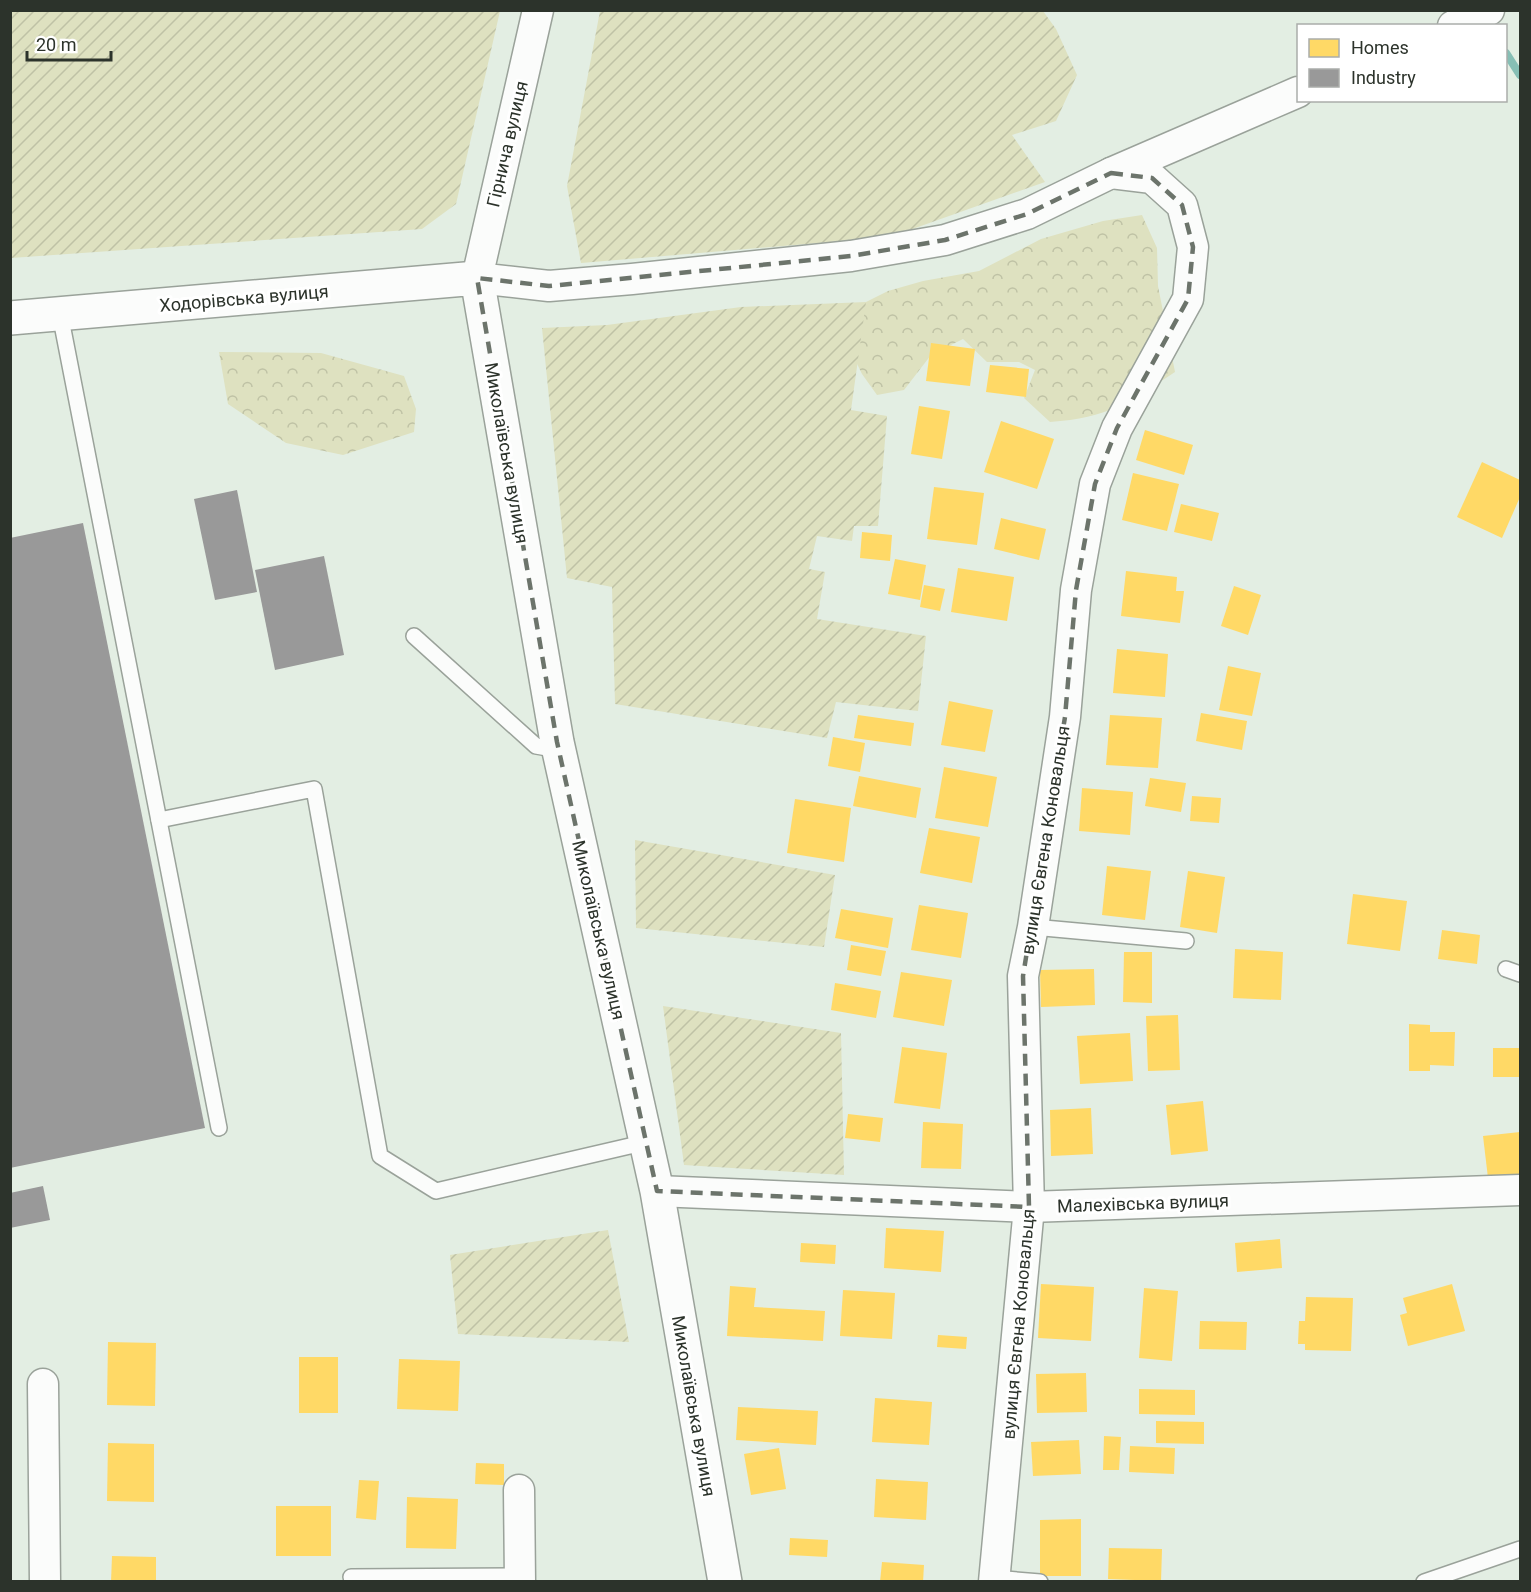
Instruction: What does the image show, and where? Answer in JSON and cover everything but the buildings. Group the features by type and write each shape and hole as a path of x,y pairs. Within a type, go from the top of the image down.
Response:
{"main road":[{"name":"Ходорівська вулиця","path":"10,318 477,278"},
{"name":"Миколаївська вулиця","path":"477,278 559,750 657,1191 724,1581"}],"street":[{"name":"Гірнича вулиця","path":"477,278 538,10"},
{"path":"477,278 549,286 851,256 945,240 1028,214 1111,173 1297,93"},
{"name":"вулиця Євгена Коновальця","path":"994,1580 1029,1207 1023,976 1034,927 1065,717 1076,590 1095,484 1116,428 1188,299 1193,247 1182,205 1152,178 1111,173"},
{"name":"Малехівська вулиця","path":"657,1191 1029,1207 1521,1190"},
{"path":"43,1384 45,1581"},
{"path":"519,1490 520,1579"}],"lane":[{"path":"60,314 219,1128"},
{"path":"414,636 536,746 559,750"},
{"path":"159,820 314,789 380,1156 436,1191 647,1142"},
{"path":"1034,927 1186,941"},
{"path":"1506,969 1521,974"},
{"path":"1424,1581 1521,1549"},
{"path":"351,1577 520,1579"},
{"path":"994,1580 1040,1581"}],"highlighted area":[{"path":"1111,173 1152,178 1182,205 1193,247 1188,299 1117,428 1095,484 1076,590 1065,717 1023,976 1029,1207 657,1191 557,742 477,278 549,286 851,256 945,240 1027,214"}],"green space":[{"path":"11,10 500,11 456,204 422,229 11,258"},
{"path":"600,11 1043,11 1056,29 1077,75 1056,121 1012,135 1045,182 890,237 581,263 567,186"},
{"path":"1142,215 1157,248 1158,286 1175,372 1130,400 1103,413 1050,422 1024,398 1035,370 1019,362 987,362 963,339 931,355 904,390 877,395 862,374 843,335 848,311 888,291 923,281 979,271 1041,239 1103,221"},
{"path":"866,302 851,410 887,416 878,526 854,526 852,541 817,536 809,569 825,572 817,619 926,636 918,711 836,702 827,738 615,704 612,587 567,578 542,328 607,325 741,307"},
{"path":"219,352 321,353 404,376 416,409 414,432 343,455 286,443 228,404"},
{"path":"635,840 835,875 824,947 636,928"},
{"path":"663,1006 841,1033 844,1175 684,1165"},
{"path":"608,1230 629,1342 458,1334 450,1255"}],"waterway":[{"path":"1507,55 1520,75"}]}
